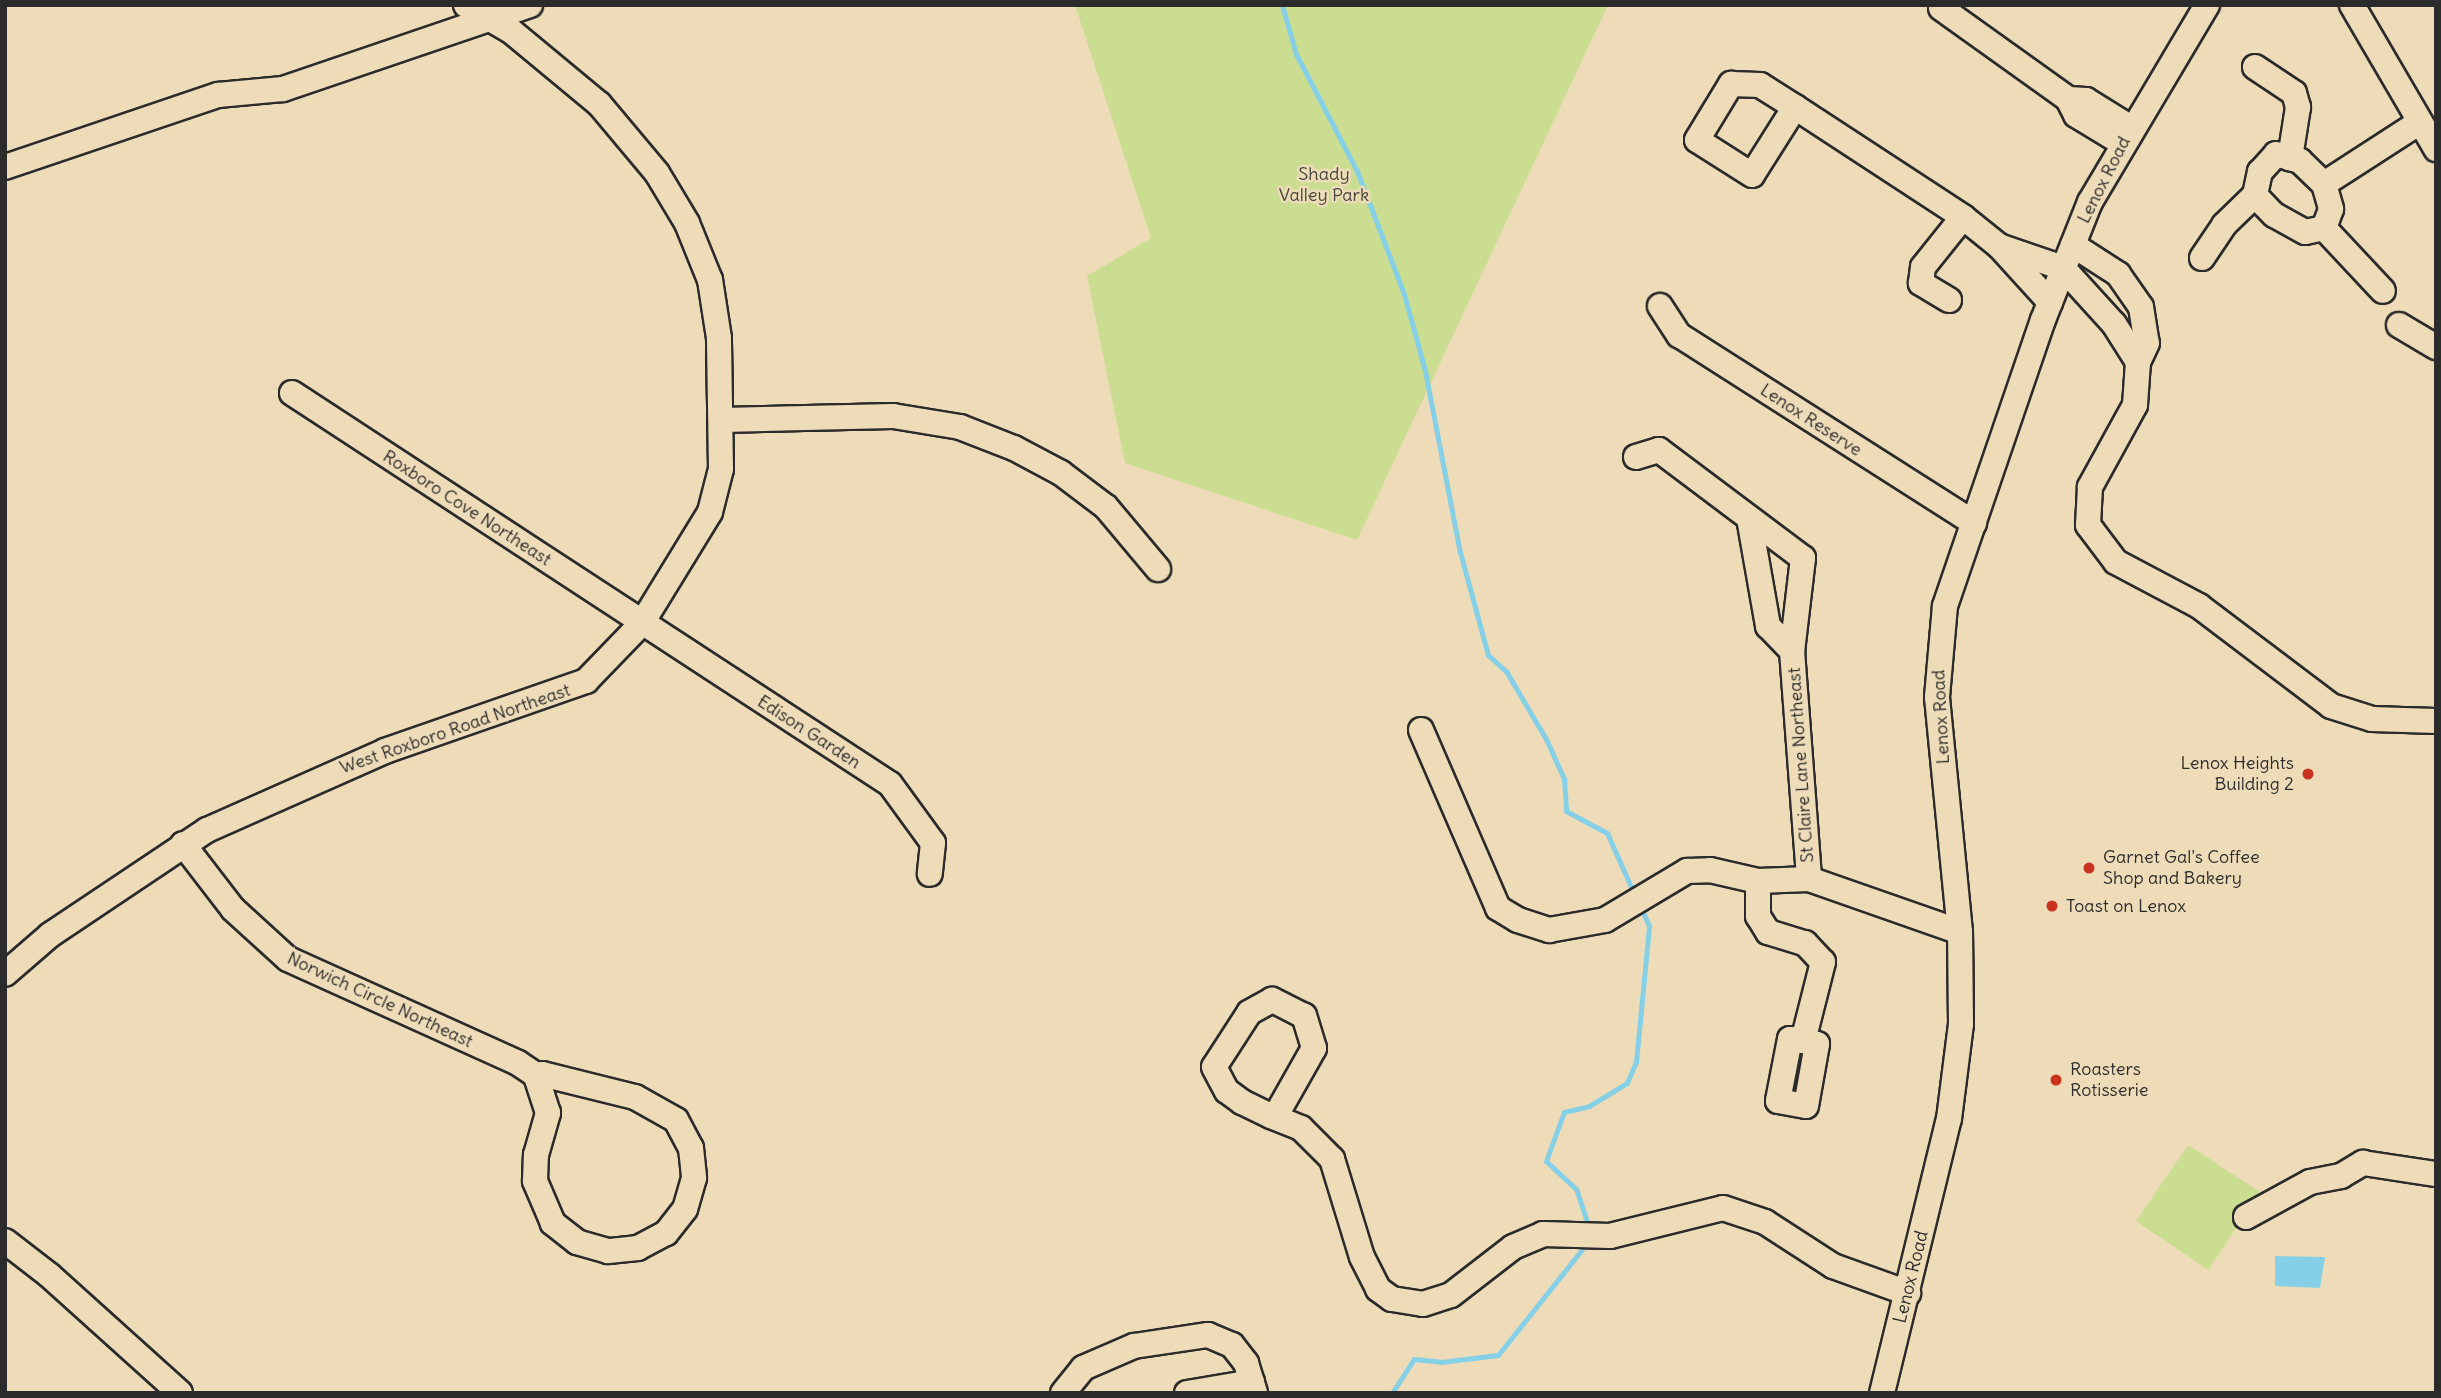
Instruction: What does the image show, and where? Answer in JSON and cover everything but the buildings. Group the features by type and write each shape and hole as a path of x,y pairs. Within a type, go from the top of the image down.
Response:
{"street":[{"name":"West Roxboro Road Northeast","path":"5,974 50,935 183,844 309,782 385,751 570,690 602,669 642,623 710,512 721,469 722,420 716,307 703,257 687,223 657,173 599,104 510,31 466,5"},
{"path":"5,167 218,95 283,89 530,5"},
{"name":"Lenox Road","path":"1881,1393 1908,1293 1956,1073 1961,932 1937,696 1938,651 1945,606 2050,302 2073,245 2126,136 2207,5"},
{"path":"2352,5 2436,149"},
{"path":"1941,8 2068,99 2076,115 2126,136"},
{"path":"2255,67 2294,93 2298,107 2290,158"},
{"path":"1795,107 1963,217 1999,246 2050,302"},
{"path":"2324,184 2420,122"},
{"path":"2202,258 2224,225 2255,195 2260,172 2276,154 2300,161 2324,184 2331,209 2324,228"},
{"path":"2255,195 2274,215 2305,232 2324,228"},
{"path":"1949,300 1921,283 1923,267 1963,217"},
{"path":"2324,228 2383,291"},
{"path":"2073,245 2118,274 2141,307 2147,343 2138,362 2135,405 2090,487 2088,526 2116,562 2199,606 2331,705 2372,719 2436,721"},
{"path":"1999,246 2063,268 2114,324 2138,362"},
{"name":"Lenox Reserve","path":"1660,306 1679,335 1974,523"},
{"path":"2114,324 2141,307"},
{"path":"2399,326 2436,347"},
{"name":"Roxboro Cove Northeast","path":"292,393 642,623"},
{"path":"722,420 892,416 960,427 1014,448 1061,474 1106,507 1158,569"},
{"name":"St Claire Lane Northeast","path":"1636,457 1659,450 1803,558 1792,651 1809,879"},
{"name":"St Claire Lane Northeast","path":"1749,518 1768,626 1792,651"},
{"name":"Edison Garden","path":"642,623 890,784 933,843 930,874"},
{"path":"1421,730 1498,908 1549,930 1605,920 1687,872 1710,870 1758,881 1809,879 1961,932"},
{"name":"Norwich Circle Northeast","path":"183,844 233,909 288,959 518,1063 536,1075 635,1097 676,1120 691,1148 694,1178 685,1209 666,1233 638,1248 608,1251 577,1242 553,1223 535,1181 536,1155 548,1113 536,1075"},
{"path":"1758,881 1758,916 1768,932 1805,943 1823,962 1804,1041"},
{"path":"1275,1117 1314,1048 1304,1016 1272,1000 1249,1013 1214,1067 1227,1091 1275,1117 1301,1128 1332,1159 1362,1257 1378,1289 1392,1299 1423,1304 1451,1295 1513,1247 1543,1234 1606,1235 1646,1230 1695,1212 1723,1208 1765,1222 1833,1266 1908,1293"},
{"path":"2246,1217 2310,1182 2341,1176 2363,1163 2436,1174"},
{"path":"5,1241 50,1275 180,1393"},
{"path":"1063,1393 1083,1368 1134,1346 1208,1335 1232,1345 1246,1363 1254,1387 1187,1393"}],"green space":[{"name":"Shady Valley Park","path":"1075,5 1608,5 1357,540 1125,463 1087,276 1151,238"},
{"path":"2188,1145 2260,1192 2208,1270 2136,1221"}],"water":[{"path":"2275,1256 2325,1257 2320,1288 2275,1286"}],"waterway":[{"path":"1282,5 1296,54 1357,171 1404,294 1425,371 1460,552 1488,655 1506,671 1547,741 1564,779 1566,811 1607,833 1635,896"},
{"path":"1589,1228 1577,1190 1546,1161 1564,1112 1589,1106 1627,1083 1636,1062 1649,926 1641,908"},
{"path":"1392,1393 1414,1359 1441,1362 1498,1355 1588,1242"}],"place":[{"name":"Lenox Heights Building 2","path":"2308,774"},
{"name":"Garnet Gal's Coffee Shop and Bakery","path":"2089,868"},
{"name":"Toast on Lenox","path":"2052,906"},
{"name":"Roasters Rotisserie","path":"2056,1080"}]}
